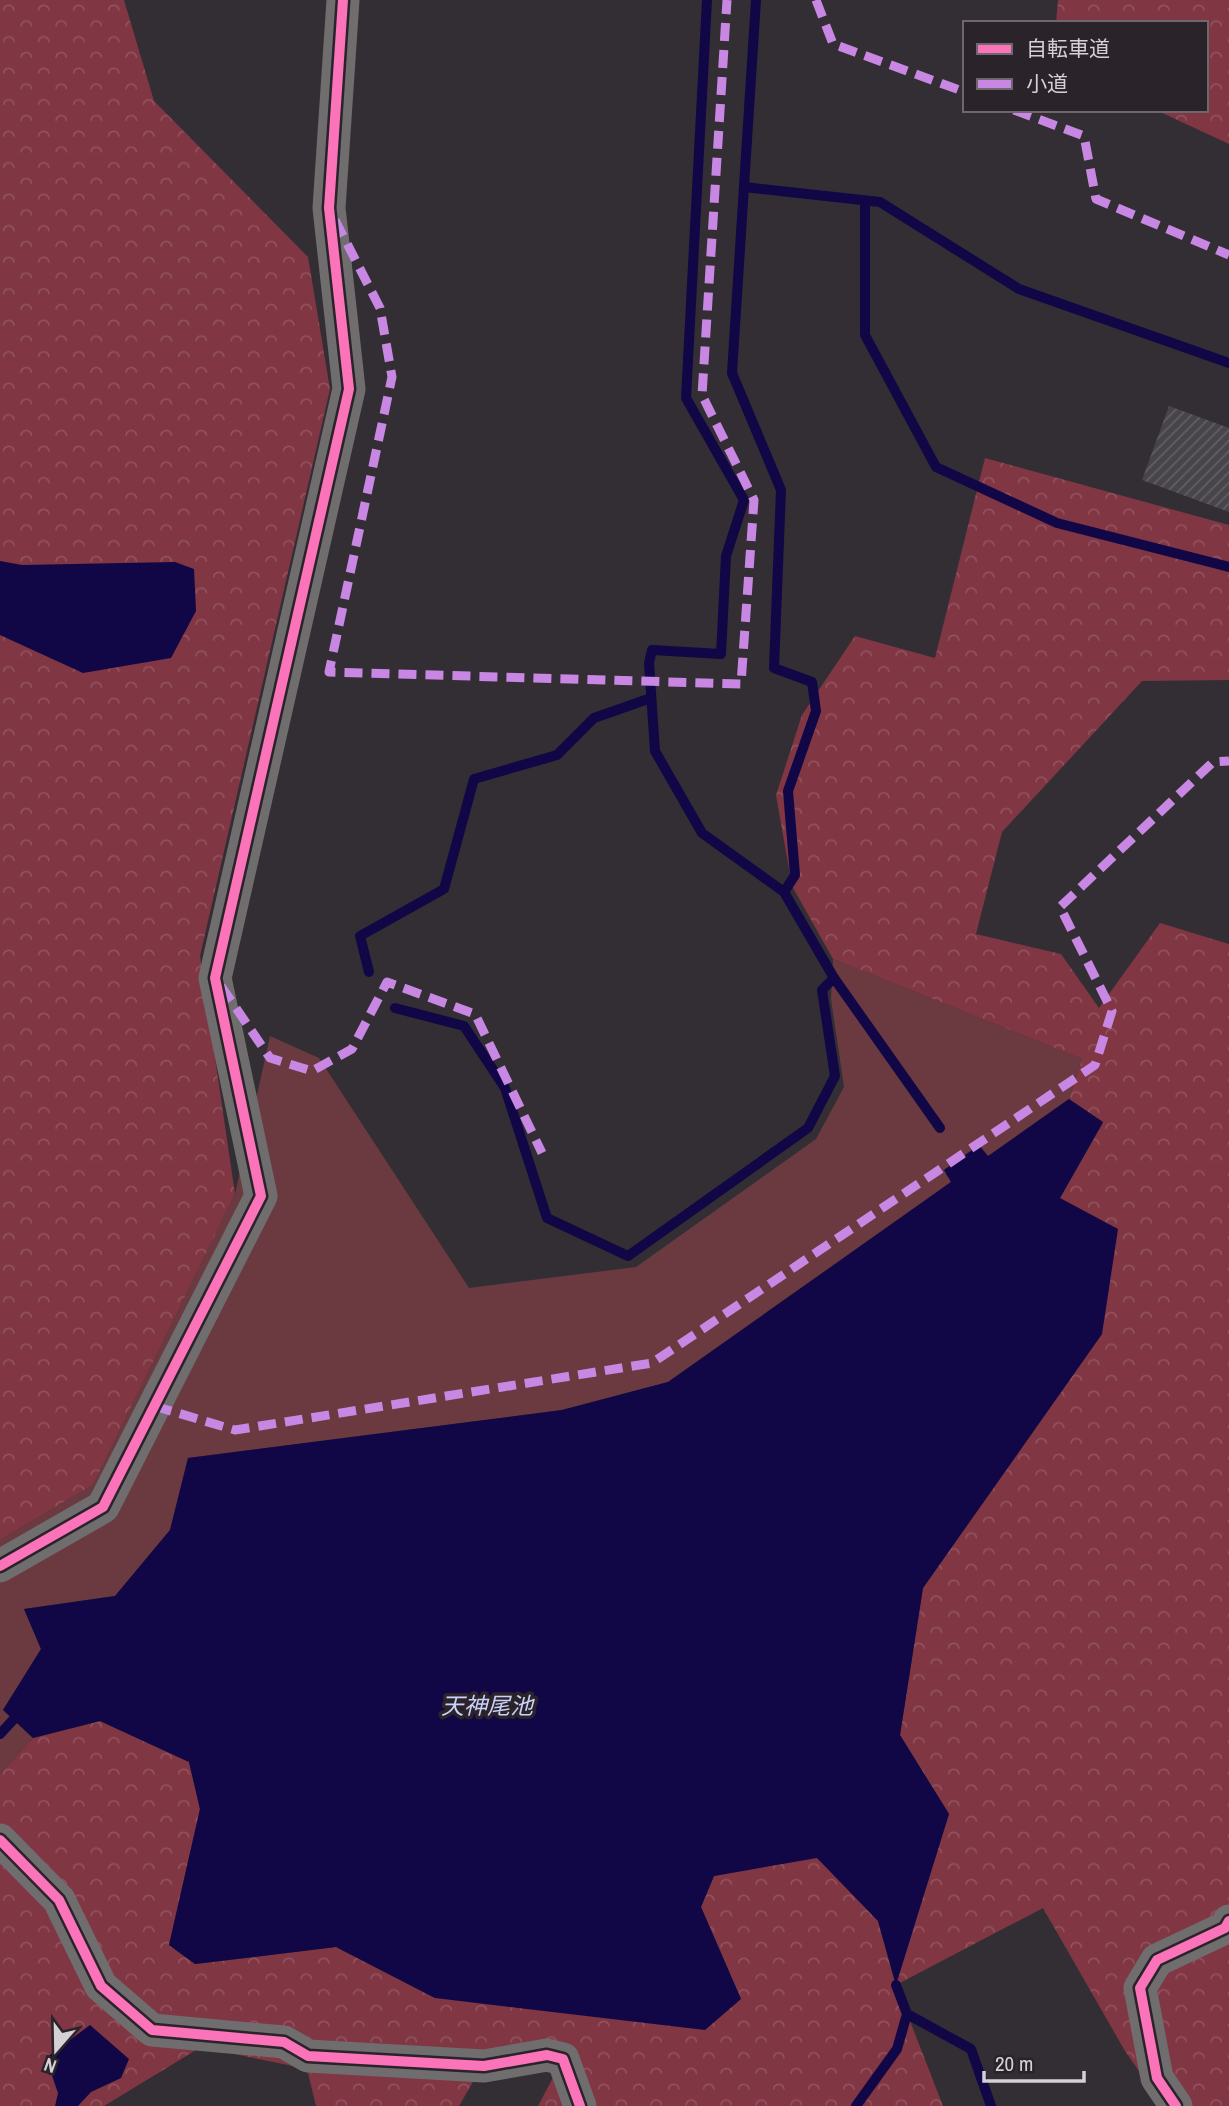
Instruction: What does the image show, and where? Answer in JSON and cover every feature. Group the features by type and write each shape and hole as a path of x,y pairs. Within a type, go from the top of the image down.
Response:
{"street":[{"path":"0,1566 103,1507 261,1196 215,978 349,389 329,208 343,0"},
{"path":"0,1840 59,1900 102,1986 152,2030 284,2042 308,2056 484,2066 547,2055 563,2059 580,2106"},
{"path":"1176,2106 1157,2078 1140,1988 1157,1960 1225,1928 1229,1922"}],"shaded area":[{"path":"833,959 1082,1059 1069,1099 988,1157 979,1146 944,1170 951,1182 668,1382 562,1410 188,1458 170,1530 115,1596 24,1609 41,1649 3,1710 33,1738 0,1774 0,1540 93,1485 235,1194 270,1036 319,1058 469,1288 636,1267 816,1139 844,1087 831,999"}],"green space":[{"path":"0,0 124,0 154,101 308,257 330,389 200,956 235,1194 93,1485 0,1540"},
{"path":"1058,0 1229,0 1229,144 1160,112 1208,112 1208,21 1056,21"},
{"path":"985,458 1229,525 1229,680 1142,681 1002,832 976,934 1061,954 1099,1008 1160,923 1229,944 1229,2106 1163,2106 1125,2051 1043,1908 896,1985 943,2106 538,2106 557,2070 477,2075 459,2106 316,2106 307,2069 201,2047 104,2106 0,2106 0,1774 33,1738 100,1721 189,1762 200,1809 169,1945 195,1964 336,1947 435,1998 741,1999 701,1907 714,1876 817,1857 878,1921 895,1983 949,1814 900,1735 923,1588 1102,1334 1060,1198 1103,1123 1069,1099 1082,1059 833,959 792,886 776,795 802,715 855,636 935,658"}],"water":[{"path":"0,561 22,565 175,562 194,569 196,611 171,658 83,673 0,635"},
{"name":"天神尾池","path":"1069,1099 1103,1122 1060,1198 1118,1229 1102,1334 923,1588 900,1735 949,1814 896,1985 878,1921 817,1858 714,1876 701,1907 741,1999 705,2030 435,1998 336,1947 195,1964 169,1945 200,1809 189,1762 100,1721 33,1738 3,1710 41,1649 24,1609 115,1596 170,1530 188,1458 562,1410 668,1382 951,1182 944,1170 979,1145 988,1156"},
{"path":"90,2025 129,2059 121,2078 91,2092 78,2106 55,2106 58,2093 46,2058"}],"building":[{"path":"1169,406 1229,428 1229,512 1142,480"}],"waterway":[{"path":"707,0 686,398 744,500 726,556 721,654 652,650 649,663 655,751 702,833 784,892 834,978 940,1128"},
{"path":"756,0 732,373 781,490 774,668 812,682 816,711 788,791 795,875 784,892"},
{"path":"744,187 880,202 1019,289 1229,363"},
{"path":"865,201 865,335 936,467 1057,523 1229,567"},
{"path":"369,972 360,936 444,889 474,779 557,755 594,718 651,698"},
{"path":"395,1008 464,1026 505,1088 547,1218 628,1256 808,1128 835,1076 822,990 834,978"},
{"path":"0,1734 13,1720"},
{"path":"856,2106 897,2049 907,2014 896,1985"},
{"path":"907,2014 971,2049 991,2106"}],"marked path":[{"path":"335,220 380,308 392,377 329,672 741,684 754,500 702,395 727,0"},
{"path":"816,0 833,44 963,91"},
{"path":"1019,112 1084,136 1096,199 1229,255"},
{"path":"154,1406 235,1430 652,1363 1095,1065 1112,1011 1060,907 1213,762 1229,761"},
{"path":"221,986 270,1058 312,1071 352,1049 387,982 475,1014 542,1153"}],"cycle path":[{"path":"0,1566 103,1507 261,1196 215,978 349,389 329,208 343,0"},
{"path":"0,1840 59,1900 101,1986 152,2030 284,2042 308,2056 484,2066 547,2055 563,2059 580,2106"},
{"path":"1176,2106 1157,2078 1140,1988 1157,1960 1225,1928 1229,1921"}]}
